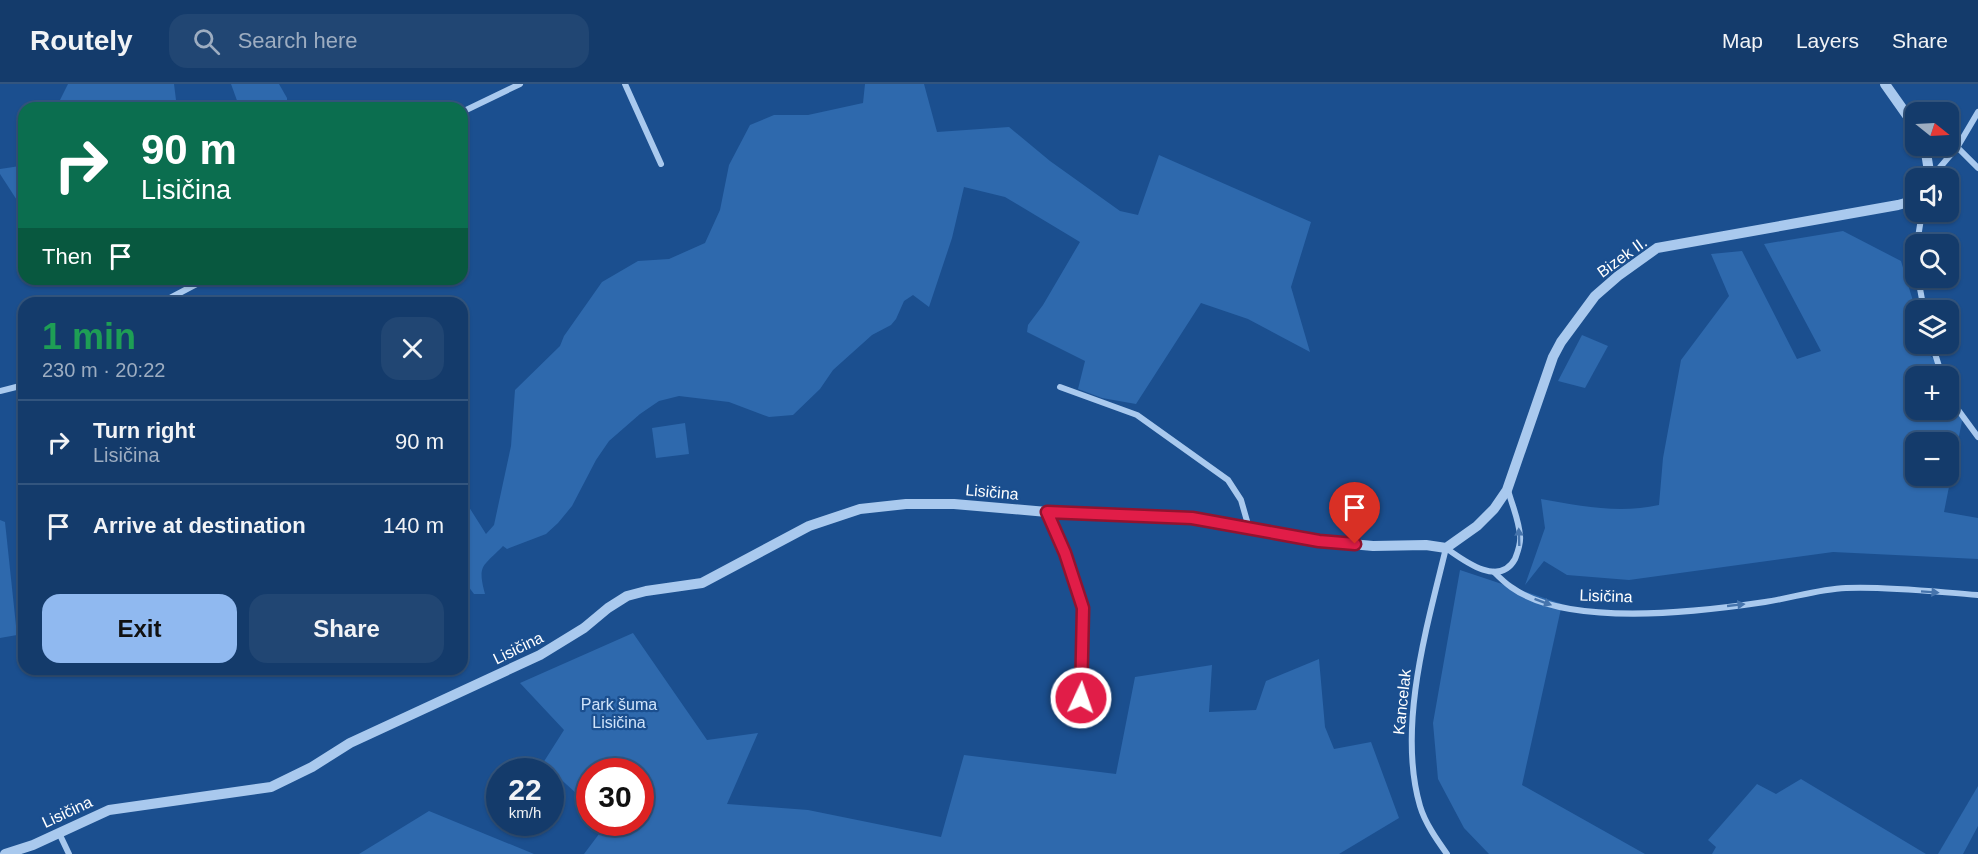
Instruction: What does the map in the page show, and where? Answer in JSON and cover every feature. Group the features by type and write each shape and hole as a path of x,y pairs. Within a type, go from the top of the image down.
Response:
{"street":[{"path":"468,109 520,84"},
{"path":"625,84 661,164"},
{"path":"1885,84 1905,113"},
{"path":"1959,144 1978,112"},
{"path":"1959,147 1978,168"},
{"path":"1939,168 1949,156"},
{"name":"Bizek II.","path":"1446,548 1477,526 1508,490 1553,357 1561,342 1595,296 1618,276 1657,248 1905,203"},
{"path":"172,297 195,285"},
{"path":"0,391 18,386"},
{"path":"1060,387 1137,415 1228,480 1241,500 1249,528"},
{"path":"1959,411 1978,437"},
{"path":"1494,572 1512,563 1519,550 1521,538 1508,490"},
{"name":"Lisičina","path":"5,854 33,845 109,810 271,787 312,767 350,743 540,655 584,628 627,596 702,583 822,520 860,509 906,504 954,504 1047,512 1192,518 1319,541 1372,546 1426,545 1446,548 1478,568 1494,572 1510,587 1545,604 1566,609 1614,614 1682,611 1752,603 1845,588 1978,595"},
{"path":"1047,512 1065,553 1083,608 1081,698"},
{"name":"Kancelak","path":"1446,548 1422,648 1414,708 1412,750 1413,778 1420,808 1447,854"},
{"path":"59,833 69,854"}],"green space":[{"path":"68,84 174,84 176,102 59,102"},
{"path":"231,84 279,84 287,98 287,102 238,102"},
{"path":"865,84 924,84 937,132 1009,127 1050,161 1120,211 1138,215 1159,155 1311,222 1291,287 1310,352 1248,319 1201,303 1136,404 1102,398 1078,389 1085,361 1027,332 1028,325 1043,305 1080,242 1005,197 964,187 952,238 929,307 913,295 904,301 891,325 872,335 833,370 820,389 793,415 769,417 729,402 679,396 659,401 609,441 596,460 572,506 558,523 546,534 507,549 503,546 486,563 482,571 485,594 474,594 468,586 468,506 486,534 494,525 511,446 515,390 560,346 564,336 602,282 638,261 669,259 705,243 720,210 729,165 750,125 774,115 808,115 863,103"},
{"path":"18,166 18,202 0,174 0,169"},
{"path":"1843,231 1901,261 1905,274 1905,288 1909,288 1913,300 1905,300 1905,337 1903,337 1905,338 1905,354 1927,354 1941,366 1905,366 1905,420 1959,420 1959,407 1963,416 1959,436 1959,432 1905,432 1905,486 1949,486 1944,512 1978,518 1978,559 1833,552 1629,580 1567,575 1544,561 1525,585 1545,528 1541,499 1614,509 1659,505 1663,458 1681,360 1729,296 1711,254 1742,251 1797,359 1821,351 1764,244"},
{"path":"1582,335 1608,346 1585,388 1558,381"},
{"path":"685,423 689,454 656,458 652,428"},
{"path":"0,520 5,522 17,635 0,638"},
{"path":"1460,570 1562,604 1522,785 1645,854 1489,854 1464,828 1438,779 1433,723"},
{"name":"Park šuma Lisičina","path":"633,633 707,740 758,733 727,804 808,810 941,837 964,755 1116,774 1135,677 1212,665 1209,712 1256,710 1266,681 1319,659 1325,727 1334,749 1371,742 1399,818 1339,854 584,854 598,836 654,836 654,758 576,758 576,793 564,782 564,758 546,758 564,730 520,683"},
{"path":"1801,779 1926,854 1712,854 1716,847 1708,840 1757,784 1776,794"},
{"path":"1978,786 1978,826 1963,854 1938,854"},
{"path":"429,811 534,854 359,854"}],"route":[{"path":"1081,698 1083,608 1065,553 1047,512 1192,518 1319,541 1355,544"}]}
